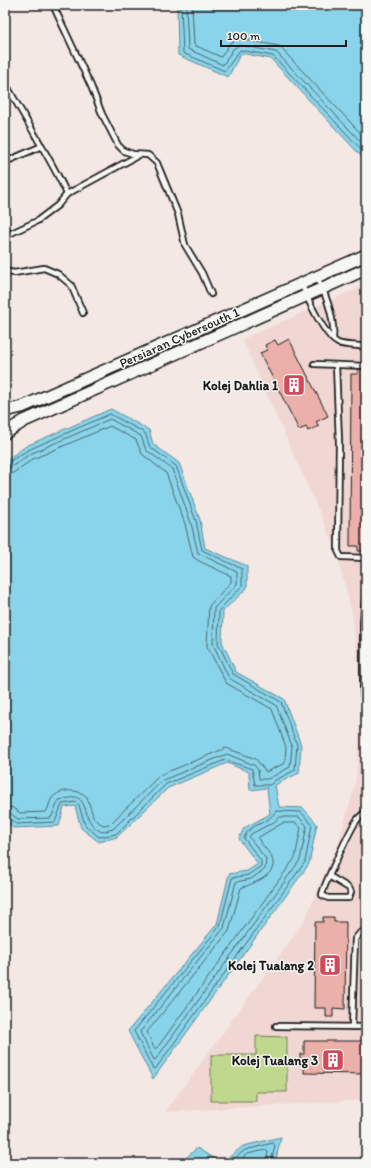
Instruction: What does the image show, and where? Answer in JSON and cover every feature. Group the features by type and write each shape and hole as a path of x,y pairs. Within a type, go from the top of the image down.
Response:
{"street":[{"name":"Persiaran Cybersouth 1","path":"5,411 22,407 366,255"},
{"name":"Persiaran Cybersouth 1","path":"5,433 24,421 366,269"},
{"path":"5,424 24,421"}],"lane":[{"path":"53,5 113,137 124,151 151,156 157,163 178,214 185,245 202,273 211,294"},
{"path":"5,82 20,111 52,160 67,194"},
{"path":"5,162 42,146"},
{"path":"5,236 37,221 58,205 67,194 140,154"},
{"path":"5,271 14,273 44,268 54,272 67,280 71,285 83,313"},
{"path":"317,277 323,289 331,320 333,339"},
{"path":"302,284 316,316 333,339 344,345 366,347"},
{"path":"314,364 366,366"},
{"path":"336,365 339,441 338,551 341,557 366,558"},
{"path":"366,587 363,622 363,695 366,703"},
{"path":"329,876 348,888 351,892 349,898 328,898 322,895 329,876 355,822 361,814 366,812"},
{"path":"352,1027 355,939 360,933 366,931"},
{"path":"276,1026 366,1027"}],"shaded area":[{"path":"366,285 366,1100 165,1112 303,923 338,845 356,780 362,703 352,613 335,547 242,339"}],"green space":[{"path":"256,1036 287,1037 287,1092 256,1092 256,1101 211,1101 211,1055 256,1055"}],"water":[{"path":"177,5 366,5 366,156 361,156 271,59 241,53 228,77 178,55"},
{"path":"111,409 149,430 153,444 179,463 200,520 205,548 247,566 247,588 223,611 222,642 236,672 284,699 301,745 299,773 275,785 279,807 303,808 317,824 309,864 153,1079 128,1031 217,924 229,874 247,871 258,864 239,839 244,828 270,814 267,788 250,790 249,772 227,763 168,788 117,837 99,842 81,828 75,806 64,807 59,826 13,828 5,820 5,461 26,446"},
{"path":"281,1137 275,1163 222,1163 243,1146"},
{"path":"197,1148 221,1163 180,1163"}],"building":[{"name":"Kolej Dahlia 1","path":"289,339 328,416 316,422 319,426 308,431 306,427 299,430 260,353 267,350 265,345 275,340 278,345"},
{"path":"358,369 366,370 366,551 358,551 358,546 350,546 351,374 358,374"},
{"name":"Kolej Tualang 2","path":"323,917 334,917 334,922 346,922 345,1009 333,1008 333,1017 326,1017 326,1008 314,1008 315,922 323,922"},
{"name":"Kolej Tualang 3","path":"304,1041 366,1041 366,1074 304,1073 304,1065 300,1065 300,1054 304,1054"}],"place":[{"name":"Kolej Dahlia 1","path":"294,385"},
{"name":"Kolej Tualang 2","path":"330,965"},
{"name":"Kolej Tualang 3","path":"333,1060"}]}
